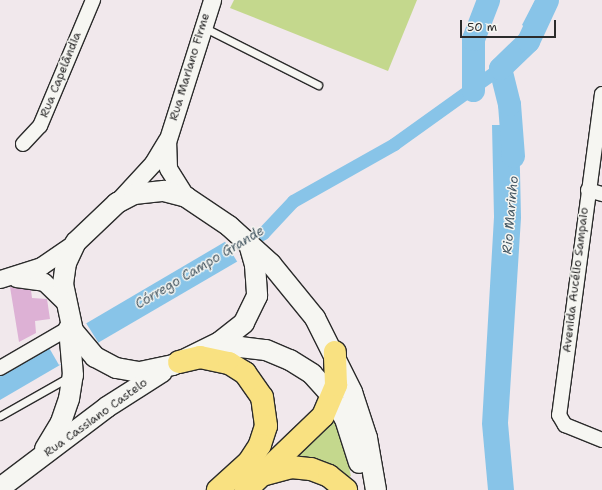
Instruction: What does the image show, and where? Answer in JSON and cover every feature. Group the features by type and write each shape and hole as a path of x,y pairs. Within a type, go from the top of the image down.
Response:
{"main road":[{"path":"76,242 117,203 134,194 153,191 186,197 235,231 300,296 335,352 360,413 376,490"},
{"name":"Rua Cassiano Castelo","path":"33,463 61,422 77,361 64,302 64,275 76,242"},
{"path":"180,362 229,336 250,314 257,296 254,251"},
{"path":"199,352 240,347 278,354 312,374 332,397 355,446 362,490"},
{"path":"246,490 316,426 332,397 337,374 335,352"},
{"path":"77,361 105,363 127,371 150,372 180,362 200,358 229,363 245,373 262,397 266,426 260,445 249,462 218,490"},
{"name":"Rua Cassiano Castelo","path":"0,488 107,407 180,362"},
{"path":"262,475 281,468 311,469 330,476 346,490"}],"street":[{"name":"Rua Capelândia","path":"23,144 40,126 93,0"},
{"name":"Rua Mariano Firme","path":"169,134 212,0"},
{"name":"Avenida Aucélio Sampaio","path":"602,94 559,415 566,425 602,440"},
{"path":"169,134 168,168 186,197"},
{"path":"117,203 153,163 169,134"},
{"path":"588,190 602,194"},
{"path":"0,280 41,266 76,242"},
{"path":"0,280 36,279 50,286 64,302"},
{"path":"0,368 70,329"}],"lane":[{"path":"203,27 318,85"},
{"path":"0,416 77,361"}],"green space":[{"path":"234,0 417,0 388,71 230,8"},
{"path":"330,418 338,420 351,476 347,478 301,459 299,452"}],"water":[{"path":"535,0 558,0 541,38 522,25"},
{"path":"492,125 519,125 521,218 508,423 514,490 488,490 482,424 494,217"},
{"path":"257,223 269,243 0,400 0,374"}],"pier":[{"path":"258,221 270,243 238,263 224,240"},
{"path":"86,323 98,342 59,365 48,346"}],"building":[{"path":"10,287 31,290 32,298 47,299 50,319 35,321 36,333 19,342"}],"waterway":[{"name":"Rio Marinho","path":"473,90 473,39 488,0"},
{"name":"Rio Marinho","path":"513,156 509,104 500,68 528,41 547,0"},
{"name":"Córrego Campo Grande","path":"249,241 263,233 293,201 394,144 500,68"}]}
